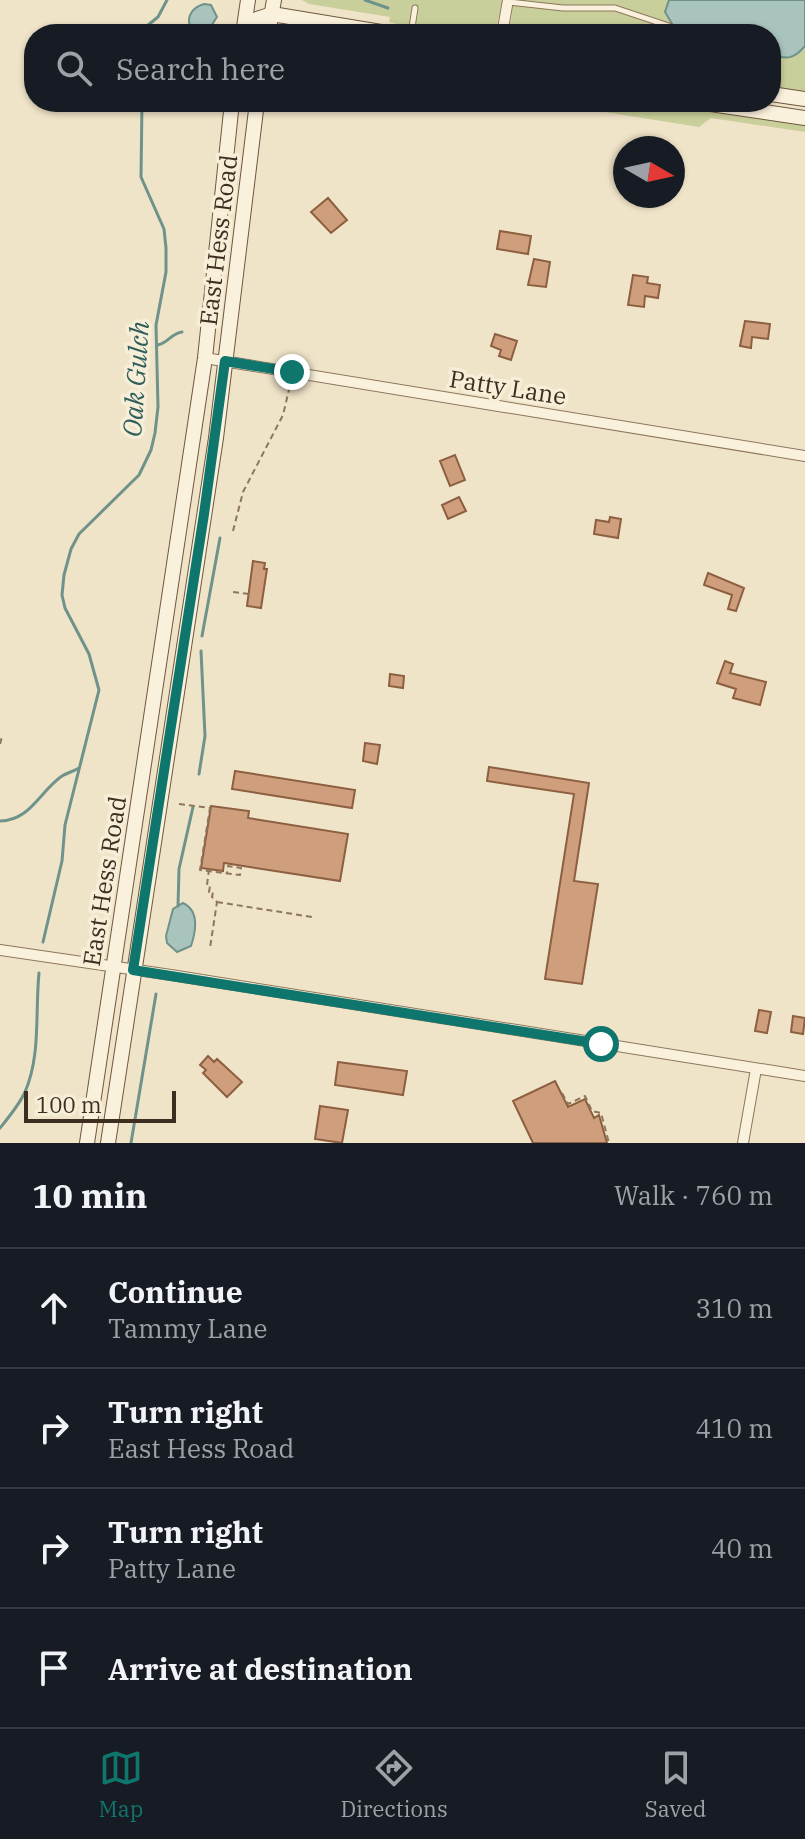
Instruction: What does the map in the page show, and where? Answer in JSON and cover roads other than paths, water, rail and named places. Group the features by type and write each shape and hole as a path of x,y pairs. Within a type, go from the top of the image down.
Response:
{"main road":[{"path":"245,24 248,0"},
{"path":"250,24 273,7 349,24"},
{"path":"781,95 805,99"},
{"name":"East Hess Road","path":"87,1143 205,358 231,112"},
{"name":"East Hess Road","path":"108,1143 209,484 256,112"},
{"path":"764,112 805,118"}],"street":[{"path":"504,24 508,1"},
{"name":"Patty Lane","path":"205,358 805,456"},
{"path":"0,950 805,1076"},
{"path":"743,1143 756,1069"}],"lane":[{"path":"508,1 563,8 615,8 663,24"},
{"path":"413,24 415,8"}],"water":[{"path":"669,0 805,0 805,46 794,56 786,58 781,57 781,24 672,24 665,12"},
{"path":"211,5 217,17 212,24 190,24 189,18 197,7"},
{"path":"183,903 192,911 195,928 191,946 177,952 167,943 166,936 173,909"}],"waterway":[{"name":"Oak Gulch","path":"149,24 158,17 167,0"},
{"path":"365,0 388,8"},
{"name":"Oak Gulch","path":"43,942 62,861 65,825 99,690 89,654 65,608 62,595 64,575 79,534 139,475 155,433 158,407 156,325 166,272 166,248 164,229 141,177 142,112"},
{"path":"158,345 182,332"},
{"path":"202,636 220,538"},
{"path":"199,774 205,736 201,651"},
{"name":"Oak Gulch","path":"0,821 10,820 27,811 54,782 79,768"},
{"path":"178,906 179,869 193,807"},
{"name":"Oak Gulch","path":"0,1128 20,1102 30,1078 35,1049 39,973"},
{"path":"131,1143 156,994"}]}
